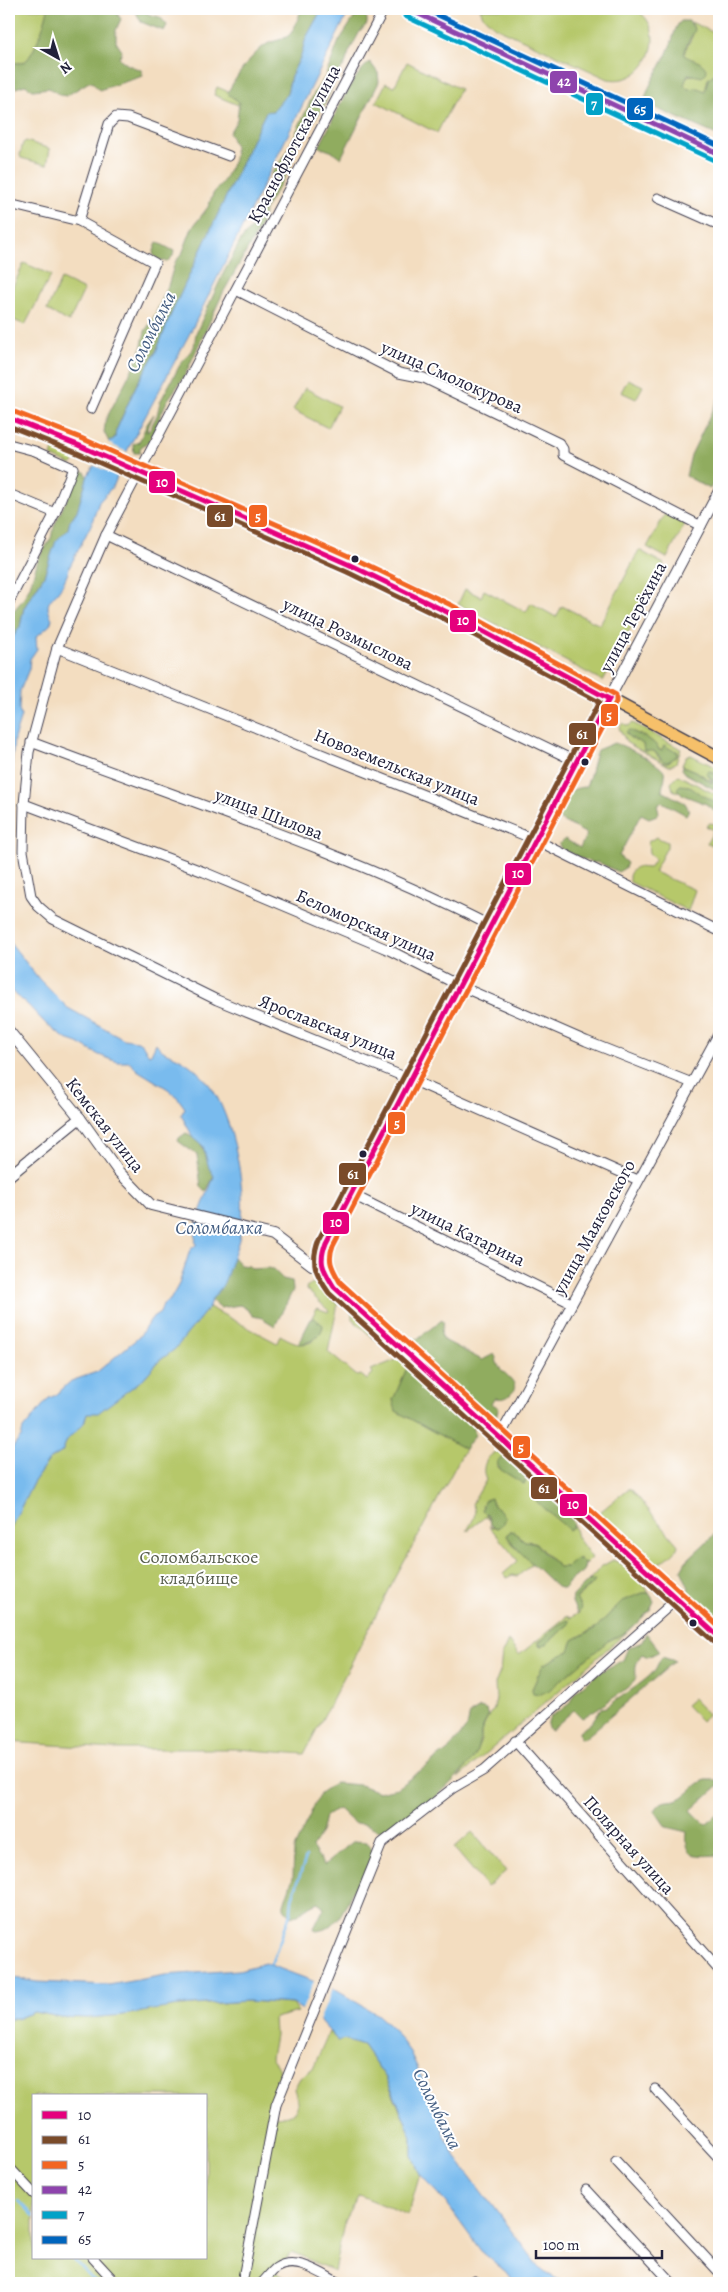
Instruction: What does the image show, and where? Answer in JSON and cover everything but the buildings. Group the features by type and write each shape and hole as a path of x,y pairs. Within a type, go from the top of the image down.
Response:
{"main road":[{"path":"408,9 719,154"},
{"path":"9,419 86,448 137,470 359,570 447,612 719,758"},
{"name":"улица Терёхина","path":"322,1268 322,1253 326,1242 609,699"},
{"path":"322,1268 334,1287 719,1637"}],"street":[{"name":"Краснофлотская улица","path":"38,906 31,896 22,851 24,804 31,742 57,648 106,535 137,470 236,290 384,9"},
{"path":"79,221 109,124 116,117 128,118 229,156"},
{"path":"658,198 719,225"},
{"path":"9,204 79,221 155,263 91,409"},
{"name":"улица Смолокурова","path":"236,290 400,373 424,378 559,443 563,449 563,455 700,526"},
{"path":"9,444 35,451 73,468 55,513 9,602"},
{"name":"улица Терёхина","path":"609,699 719,490"},
{"path":"9,494 55,513"},
{"name":"улица Розмыслова","path":"106,535 576,762"},
{"name":"Новоземельская улица","path":"57,648 536,840 719,931"},
{"name":"улица Шилова","path":"31,742 273,832 407,886 491,926"},
{"name":"Беломорская улица","path":"24,804 204,872 388,950 460,986 692,1083"},
{"name":"Ярославская улица","path":"38,906 54,919 217,1000 412,1080 638,1180"},
{"name":"Кемская улица","path":"9,1031 80,1118 118,1171 151,1205 273,1235 312,1265 322,1268"},
{"name":"улица Маяковского","path":"499,1438 719,1033"},
{"path":"9,1176 80,1118"},
{"name":"улица Катарина","path":"351,1194 571,1303"},
{"path":"242,2283 276,2105 330,1966 382,1844 453,1788 484,1770 677,1599"},
{"name":"Полярная улица","path":"515,1742 719,1970"},
{"path":"655,2089 719,2158"},
{"path":"616,2161 719,2272"},
{"path":"9,2168 32,2192"},
{"path":"586,2190 672,2283"},
{"path":"95,2260 116,2283"},
{"path":"262,2283 276,2268 291,2263 309,2267 339,2283"}],"green space":[{"path":"9,9 48,9 32,53 22,63 9,63"},
{"path":"48,9 114,9 121,19 116,30 116,42 122,51 119,58 128,65 141,70 143,76 99,90 92,82 89,82 66,96 60,95 49,88 33,90 25,85 16,88 9,78 9,63 22,63 28,59 39,38"},
{"path":"127,9 145,9 148,14 160,17 167,25 164,31 141,22 135,10"},
{"path":"302,9 322,9 306,38 301,56 291,76 287,94 273,112 266,113 262,120 172,312 156,352 136,386 116,431 115,438 109,442 104,432 106,419 140,354 145,331 153,319 168,286 175,262 182,254 192,228 208,207 213,194 224,180 234,160 235,147 229,133 237,120 239,102 229,95 228,92 250,59 261,48 291,33"},
{"path":"480,9 634,9 645,18 651,29 653,41 650,54 644,65 635,74 622,79 608,79 495,27 483,16"},
{"path":"362,14 367,18 367,24 359,33 345,64 338,73 323,108 292,154 291,167 266,207 259,229 223,293 184,377 167,401 150,440 140,448 140,453 134,453 133,444 139,442 154,414 146,432 149,431 157,415 160,402 181,363 194,347 196,333 223,274 241,240 256,222 258,204 271,186 272,173 287,152 315,91 325,77 339,41 354,18"},
{"path":"681,21 689,21 695,30 687,44 684,55 701,63 707,72 702,77 688,74 684,85 688,89 698,88 705,91 708,79 719,70 719,136 644,103 649,88 667,53 675,29"},
{"path":"691,22 719,35 719,70 708,79 706,90 702,92 696,88 688,89 684,84 686,76 695,75 703,65 684,55 694,31"},
{"path":"370,62 378,73 379,82 341,158 333,152 319,147 355,78"},
{"path":"407,62 460,89 437,133 376,102 386,83 394,87"},
{"path":"217,87 241,97 238,105 214,95"},
{"path":"26,141 50,149 47,165 21,158 23,143"},
{"path":"157,242 174,251 173,256 167,262 157,259 153,254"},
{"path":"24,263 51,275 25,325 9,318 9,295"},
{"path":"61,279 84,290 69,322 47,310"},
{"path":"628,379 643,386 636,399 621,392"},
{"path":"305,388 339,406 328,428 293,410"},
{"path":"719,397 719,473 710,489 686,476 691,455"},
{"path":"54,448 78,458 71,465 51,456"},
{"path":"76,470 85,472 88,477 77,511 70,521 68,529 58,539 44,576 24,608 20,627 9,643 9,619 30,586 38,560 51,538 55,524 69,495"},
{"path":"665,514 685,524 667,558 647,547"},
{"path":"639,550 664,564 603,681 458,604 465,589 481,597 484,590 526,612 531,603 556,617 562,606 600,625"},
{"path":"623,723 628,726 633,723 681,749 676,763 669,766 627,743 619,728","holes":["629,730 651,740 659,750 662,750 664,745 672,751 677,751 677,756 668,762 660,759 653,750 644,751 643,744 629,737 626,733"]},
{"path":"629,730 650,740 659,750 662,750 664,745 677,751 677,756 668,762 664,762 654,751 644,751 643,744 629,737 626,732"},
{"path":"614,743 641,755 661,768 665,777 662,791 685,803 689,810 686,815 662,802 657,806 659,812 657,815 649,818 641,814 619,856 627,863 625,868 618,872 598,862 592,863 561,849 559,844 565,839 580,848 587,834 557,817 563,800 569,792 585,787 587,784 597,750"},
{"path":"691,755 719,769 719,775 712,771 706,773 714,783 696,771 682,765 686,757"},
{"path":"683,766 696,771 712,783 713,780 706,773 709,771 719,775 719,792 686,774 682,769"},
{"path":"678,775 719,796 719,804 698,794 689,786 679,786 678,792 673,790 671,783"},
{"path":"680,785 689,786 696,792 719,804 719,810 715,811 706,804 683,795 677,789"},
{"path":"710,823 719,825 719,837 711,845 707,843 714,830 706,826"},
{"path":"656,837 667,842 667,847 654,872 695,890 688,911 629,880 629,875 636,867 649,868 655,859 649,854 648,842"},
{"path":"186,1133 199,1141 214,1176 206,1192 201,1187 197,1155 178,1141"},
{"path":"232,1256 240,1265 249,1266 252,1269 273,1269 283,1279 292,1281 293,1290 275,1326 262,1318 253,1316 240,1305 220,1308 211,1300 222,1285"},
{"name":"Соломбальское кладбище","path":"313,1283 338,1304 328,1352 357,1376 361,1375 367,1380 373,1373 371,1370 398,1359 407,1368 393,1400 396,1411 465,1449 304,1754 238,1749 113,1749 9,1742 9,1531 33,1483 49,1460 62,1452 67,1440 84,1423 87,1413 121,1395 142,1380 159,1361 175,1349 209,1307 277,1343 280,1335 304,1344 314,1340 323,1327 314,1318 311,1319 317,1308 329,1311 307,1290 306,1287"},
{"path":"352,1307 395,1347 387,1350 352,1319"},
{"path":"314,1318 323,1325 320,1333 306,1343 298,1344 311,1319"},
{"path":"442,1320 444,1323 441,1332 442,1339 482,1360 494,1354 500,1368 511,1379 515,1387 514,1391 507,1397 495,1398 491,1403 499,1408 495,1418 489,1420 470,1405 463,1395 445,1382 399,1340 403,1335 417,1339"},
{"path":"407,1368 430,1385 473,1426 475,1435 465,1449 396,1411 393,1400"},
{"path":"496,1452 501,1452 511,1460 503,1458 497,1466 500,1469 524,1484 528,1478 543,1491 534,1494 537,1502 567,1528 572,1528 574,1525 577,1537 592,1558 585,1565 579,1558 567,1567 559,1567 535,1542 525,1541 512,1531 507,1536 519,1551 533,1563 518,1576 512,1575 507,1578 503,1574 518,1561 489,1526 498,1528 505,1518 499,1509 493,1505 491,1498 485,1500 482,1506 488,1519 485,1517 467,1531 475,1515 472,1504 486,1480 485,1464 489,1457"},
{"path":"500,1458 512,1462 522,1470 527,1477 524,1484 501,1470 497,1463"},
{"path":"628,1489 631,1489 678,1545 672,1554 656,1564 642,1564 636,1560 614,1535 596,1520 600,1512"},
{"path":"540,1491 549,1496 564,1510 574,1524 572,1528 569,1530 537,1502 534,1494"},
{"path":"491,1498 493,1505 499,1509 505,1518 502,1525 497,1528 490,1524 488,1516 482,1510 484,1501"},
{"path":"719,1530 719,1618 710,1617 685,1595 689,1588 681,1570 686,1561"},
{"path":"512,1531 525,1541 536,1543 559,1567 567,1567 576,1559 581,1560 585,1565 583,1571 569,1582 564,1589 557,1587 520,1552 507,1536"},
{"path":"613,1560 618,1562 642,1583 649,1593 643,1593 622,1601 598,1626 573,1640 569,1651 543,1665 532,1689 533,1692 554,1686 566,1674 608,1641 625,1633 635,1625 458,1778 476,1753 481,1740 481,1732 494,1708 496,1699 495,1684 500,1672 502,1654 508,1641 519,1655 567,1616 570,1618 579,1613 580,1607 576,1599 593,1584 594,1580 588,1581 602,1566","holes":["568,1620 569,1624 550,1641 540,1647 539,1642"]},
{"path":"595,1580 593,1584 576,1598 581,1609 577,1613 572,1602 573,1596 588,1581"},
{"path":"643,1593 649,1593 654,1601 650,1610 635,1625 625,1633 608,1641 548,1691 540,1694 533,1693 532,1689 543,1665 569,1651 573,1640 596,1628 622,1601"},
{"path":"569,1620 569,1624 551,1641 539,1646 539,1643 561,1623"},
{"path":"646,1633 660,1651 648,1657 642,1654 636,1666 634,1682 582,1718 574,1710 550,1731 547,1725 550,1717 569,1704 575,1692 600,1672 623,1660 628,1648 642,1642"},
{"path":"662,1657 675,1661 584,1739 580,1738 579,1732 592,1722 601,1708 607,1707 645,1680 654,1671"},
{"path":"693,1699 708,1715 701,1721 686,1705"},
{"path":"480,1708 486,1710 488,1716 473,1759 432,1800 405,1821 394,1827 380,1830 360,1823 355,1824 339,1809 325,1816 321,1833 312,1847 324,1865 354,1841 367,1842 373,1856 341,1915 331,1926 316,1931 314,1928 324,1908 319,1902 291,1917 284,1908 284,1904 293,1877 294,1849 320,1793 335,1783 360,1785 379,1792 397,1788 448,1750 467,1727 470,1714"},
{"path":"706,1780 719,1780 719,1785 691,1810 703,1823 707,1824 719,1814 719,1855 704,1856 694,1854 688,1847 687,1832 666,1827 655,1811 663,1802 679,1799"},
{"path":"472,1832 506,1871 487,1887 454,1848"},
{"path":"246,2001 293,2004 298,2012 274,2018 275,2035 271,2058 280,2070 269,2107 277,2117 289,2115 296,2110 297,2102 294,2089 300,2078 313,2068 329,2032 338,2041 345,2039 363,2045 386,2078 412,2137 412,2155 420,2174 408,2215 359,2195 345,2219 334,2271 292,2252 276,2272 293,2283 9,2283 9,2019 16,2019 34,2012 61,2017 87,2018 123,2015 169,2007"}],"water":[{"name":"Соломбалка","path":"322,9 350,9 191,331 127,451 114,485 99,502 91,525 63,583 49,602 48,609 52,619 50,625 36,637 37,649 30,659 29,669 20,691 19,710 21,716 14,739 9,837 9,643 20,627 24,608 44,576 56,541 68,529 70,521 77,511 88,475 109,442 115,438 116,431 136,386 156,352 172,312 266,112 273,111 287,94 291,76 301,56 306,38"},
{"name":"Соломбалка","path":"9,941 39,979 68,1008 124,1039 138,1041 149,1055 156,1043 164,1051 190,1065 206,1081 213,1090 229,1124 239,1168 242,1212 241,1232 236,1249 223,1285 211,1301 209,1307 175,1349 159,1361 142,1380 98,1413 87,1413 84,1423 67,1440 62,1452 49,1460 33,1483 9,1531 9,1452 21,1437 23,1429 49,1398 56,1395 71,1381 97,1372 139,1337 151,1319 160,1313 163,1304 170,1300 179,1284 190,1250 196,1245 195,1236 198,1218 214,1176 209,1168 203,1146 193,1137 181,1115 185,1108 177,1097 168,1089 137,1070 130,1062 118,1062 66,1039 46,1024 9,989"},
{"name":"Соломбалка","path":"265,1963 334,1989 378,2015 393,2029 410,2052 440,2116 445,2136 454,2155 537,2265 544,2272 565,2283 514,2283 506,2272 481,2251 446,2203 420,2174 412,2155 412,2137 393,2092 386,2078 363,2045 345,2039 338,2041 320,2021 293,2004 246,2001 178,2006 123,2015 87,2018 61,2017 34,2012 16,2019 9,2019 9,1977 37,1982 109,1985 165,1975 239,1970"}],"pier":[{"path":"106,442 129,453 120,477 91,464"},
{"path":"315,1979 334,1986 318,2023 301,2012"}],"waterway":[{"path":"271,1964 291,1912 292,1899 306,1857"},
{"path":"19,2201 32,2214"},
{"path":"74,2260 96,2283"}],"transit line":[{"name":"42","path":"408,9 719,154"},
{"name":"65","path":"425,9 719,146"},
{"name":"7","path":"405,16 716,161"},
{"name":"5","path":"12,411 81,438 353,558 451,605 616,695 616,702 333,1245 330,1260 340,1282 719,1627"},
{"name":"10","path":"9,418 78,445 350,565 447,612 609,699"},
{"name":"61","path":"9,426 75,452 347,572 444,619 599,702 319,1239 316,1247 315,1267 329,1293 714,1642"},
{"name":"10","path":"609,699 326,1242 322,1261 334,1287 719,1637"}]}
